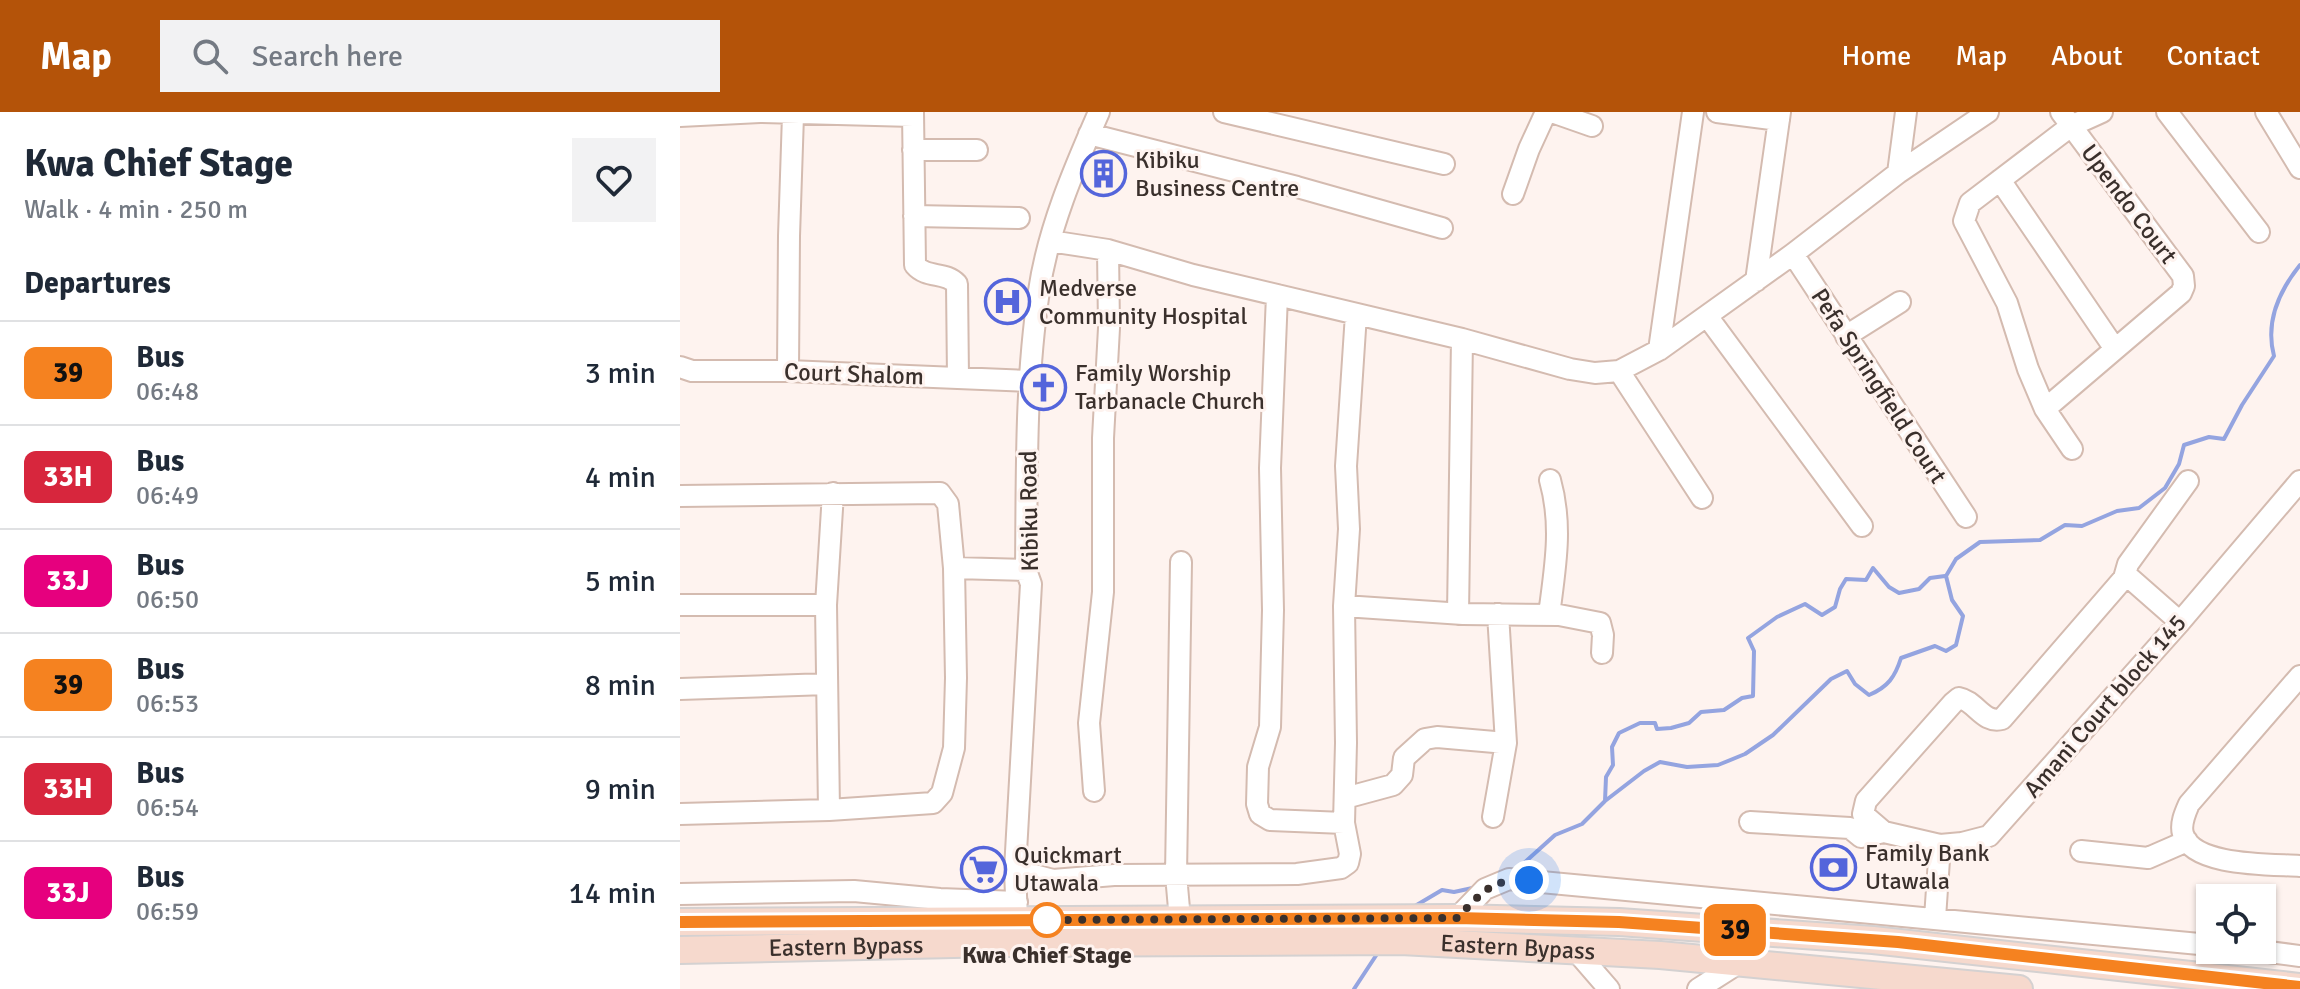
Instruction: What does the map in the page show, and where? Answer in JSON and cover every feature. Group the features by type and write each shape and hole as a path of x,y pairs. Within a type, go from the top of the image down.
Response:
{"main road":[{"name":"Eastern Bypass","path":"680,922 780,922 1017,911 1180,920 1457,918 1619,922 1873,940 2300,987"},
{"name":"Eastern Bypass","path":"680,950 999,943 1372,941 1742,961 2019,989"}],"street":[{"path":"680,116 760,112 793,115 913,114 915,265 925,273 946,276 957,284 958,378"},
{"name":"Kibiku Road","path":"1017,911 1015,870 1031,584 1026,570 1029,381 1039,289 1050,241 1099,112"},
{"path":"1224,112 1444,164"},
{"path":"1513,194 1529,149 1549,112 1592,126"},
{"path":"1659,350 1693,112"},
{"path":"1717,112 1779,116 1756,281"},
{"path":"1898,173 1906,112"},
{"path":"1050,241 1108,250 1193,275 1462,339 1570,369 1595,373 1619,371 1659,350 1793,254 1898,173 1988,112"},
{"name":"Upendo Court","path":"2072,449 2045,409 2028,369 2007,303 1964,221 1970,203 2000,180 2066,119 2102,112"},
{"path":"2167,112 2259,232"},
{"path":"2266,112 2300,168"},
{"path":"788,371 793,115"},
{"name":"Upendo Court","path":"2045,409 2181,293 2184,286 2183,276 2066,119"},
{"path":"1089,134 1442,228"},
{"path":"913,150 977,150"},
{"path":"2000,180 2115,349"},
{"path":"914,216 1019,218"},
{"path":"1094,791 1089,723 1103,592 1108,250"},
{"name":"Pefa Springfield Court","path":"1793,254 1966,517"},
{"path":"1277,295 1270,468 1273,610 1270,727 1258,767 1257,804 1260,814 1270,820 1344,823"},
{"path":"1846,336 1900,302"},
{"path":"1015,870 1053,880 1114,875 1297,874 1341,868 1348,863 1350,854 1344,823 1344,606 1349,529 1346,466 1356,314"},
{"path":"1707,316 1862,526"},
{"path":"1458,614 1462,339"},
{"name":"Court Shalom","path":"680,367 692,371 788,371 1029,381"},
{"path":"1619,371 1702,498"},
{"path":"1549,615 1559,538 1558,506 1550,480"},
{"path":"1884,832 1863,814 1866,801 1959,698 1968,700 1988,718 1995,721 2002,719 2124,578 2128,564 2188,481"},
{"name":"Amani Court block 145","path":"1940,845 1989,836 2180,622 2300,481"},
{"path":"829,810 826,605 833,493"},
{"path":"680,496 940,493 948,504 954,568 956,678 954,748 939,799 926,805 680,814"},
{"path":"1180,920 1176,875 1181,562"},
{"path":"954,568 1026,570"},
{"name":"Amani Court block 145","path":"2124,578 2131,579 2180,622"},
{"path":"680,605 826,605"},
{"path":"1344,606 1458,614 1570,616 1600,623 1602,653"},
{"path":"1493,817 1506,743 1498,614"},
{"path":"2300,676 2189,804 2182,820 2183,835 2193,850 2209,857 2300,866"},
{"path":"680,689 827,684"},
{"path":"1345,798 1393,785 1402,775 1404,758 1425,739 1437,737 1506,743"},
{"path":"1750,822 1850,828 1861,837 1884,832 1940,845 1935,918"},
{"path":"2081,851 2148,858 2187,841"},
{"path":"1457,918 1485,889 1509,879 2196,944"},
{"path":"680,894 854,891 940,899 1017,911"},
{"path":"778,892 780,922"},
{"path":"1576,951 1609,989"},
{"path":"2276,953 2300,956"},
{"path":"1698,989 1742,961"},
{"path":"1853,971 1881,989"}],"waterway":[{"path":"1514,872 1555,835 1582,824 1605,801 1660,762 1687,767 1718,765 1745,754 1773,735 1831,679 1847,671 1855,684 1869,695 1890,681 1901,658 1935,646 1946,651 1956,645 1963,616 1952,600 1946,576 1956,559 1980,542 2040,540 2065,525 2082,526 2117,511 2139,508 2165,488 2179,464 2184,445 2209,437 2224,439 2274,356 2271,331 2276,308 2286,285 2300,265"},
{"path":"1605,801 1606,777 1613,765 1612,747 1619,733 1640,723 1655,723 1657,729 1671,728 1689,723 1701,712 1724,710 1742,698 1753,696 1754,651 1748,638 1777,617 1805,604 1822,615 1835,607 1846,579 1866,580 1873,568 1889,587 1899,593 1919,589 1930,578 1945,576"},
{"path":"1415,906 1442,890 1454,892 1477,887"},
{"path":"1354,989 1379,951"}],"bus line":[{"name":"39","path":"680,922 1457,918 1619,922 1898,942 2300,987"}],"place":[{"name":"Kibiku Business Centre","path":"1104,174"},
{"name":"Medverse Community Hospital","path":"1008,302"},
{"name":"Family Worship Tarbanacle Church","path":"1044,387"},
{"name":"Family Bank Utawala","path":"1834,867"},
{"name":"Quickmart Utawala","path":"983,869"},
{"name":"Kwa Chief Stage","path":"1047,920"}],"route":[{"path":"1047,920 1043,920 1457,918 1485,889 1509,879 1529,880"}]}
